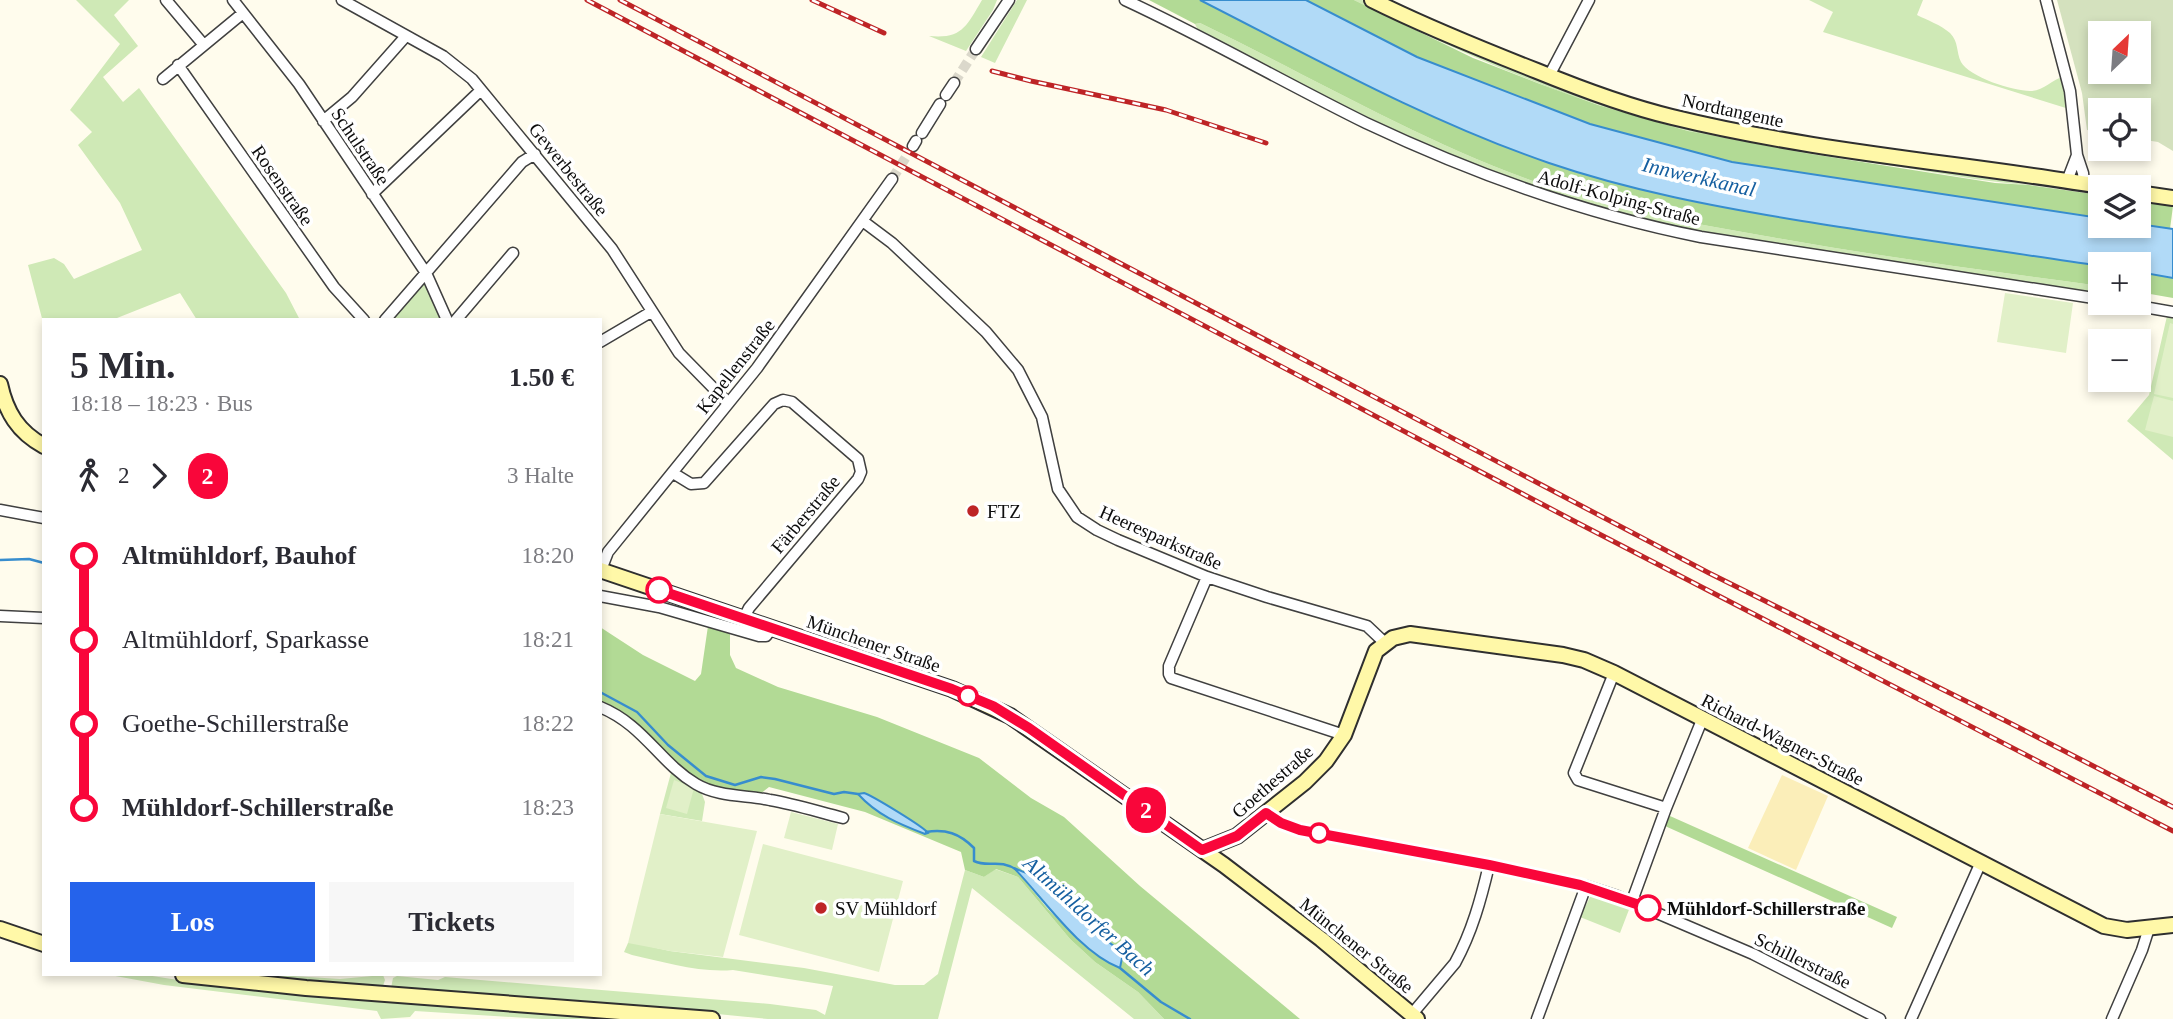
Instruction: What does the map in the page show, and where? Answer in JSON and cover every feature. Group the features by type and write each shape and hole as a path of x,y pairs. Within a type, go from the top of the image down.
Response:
{"street":[{"path":"166,0 203,44"},
{"name":"Schulstraße","path":"233,0 299,84 426,274 446,318"},
{"name":"Gewerbestraße","path":"342,0 455,64 481,90 612,249 679,353 728,403"},
{"name":"Adolf-Kolping-Straße","path":"1125,0 1365,122 1454,162 1544,197 1618,219 1689,235 2088,297"},
{"name":"Nordtangente","path":"1372,0 1443,33 1549,76 1669,117 1732,131 1928,163 2088,185"},
{"path":"1549,76 1589,0"},
{"path":"2046,0 2070,91 2077,155 2084,184"},
{"path":"976,49 1006,2"},
{"path":"163,79 243,13"},
{"path":"323,121 352,97 406,36"},
{"name":"Rosenstraße","path":"178,65 334,288 362,318"},
{"path":"917,140 954,83"},
{"path":"372,194 481,90"},
{"path":"387,318 522,162 535,154"},
{"path":"2067,181 2077,155"},
{"name":"Kapellenstraße","path":"602,567 608,552 757,368 864,222 892,179"},
{"path":"2151,195 2173,198"},
{"name":"Heeresparkstraße","path":"864,222 892,243 986,332 1018,370 1042,417 1058,489 1077,517 1118,540 1208,577 1367,626 1385,643"},
{"path":"458,318 513,253"},
{"path":"2151,308 2173,312"},
{"path":"602,341 651,312"},
{"path":"0,384 14,422 26,435 42,445"},
{"name":"Färberstraße","path":"673,473 691,484 704,484 774,404 783,400 792,402 859,459 861,472 858,479 749,608 744,618"},
{"path":"0,509 42,518"},
{"name":"Münchener Straße","path":"602,570 952,689 993,706 1029,728 1224,865 1321,939 1414,1016"},
{"path":"1208,577 1169,666 1171,678 1344,735"},
{"path":"602,596 659,607 759,636 766,636 772,628"},
{"path":"0,615 42,618"},
{"name":"Richard-Wagner-Straße","path":"1385,643 1410,635 1574,657 1614,673 2104,926 2127,930 2173,925"},
{"name":"Goethestraße","path":"1202,850 1237,836 1317,770 1333,752 1344,735 1369,664 1385,643"},
{"path":"1614,673 1574,773 1575,777 1666,808"},
{"path":"602,708 626,720 682,773 704,788 722,794 771,800 843,818"},
{"path":"1632,901 1702,720"},
{"name":"Schillerstraße","path":"1266,813 1281,823 1300,830 1489,865 1586,886 1632,901 1759,957 1880,1019"},
{"name":"Goethestraße","path":"1224,865 1237,836"},
{"path":"1911,1019 1981,862"},
{"path":"1414,1016 1460,954 1479,906 1489,865"},
{"path":"1537,1019 1586,886"},
{"path":"2112,1019 2149,928"},
{"path":"0,929 42,943"},
{"path":"192,976 306,988 712,1019"}],"green space":[{"path":"76,0 129,0 114,15 138,46 103,77 123,102 139,88 286,293 299,318 196,318 180,293 117,318 42,318 28,265 54,258 64,264 74,279 142,250 120,203 78,145 92,132 70,110 120,44"},
{"path":"982,0 997,0 966,51 929,36 949,35 962,29"},
{"path":"1017,0 1027,0 995,63 981,57"},
{"path":"1149,0 1200,0 1436,118 1551,164 1612,181 1756,213 2088,264 2088,284 1807,243 1709,226 1598,202 1544,185 1455,150 1200,23 1195,24"},
{"path":"1306,0 1354,0 1473,58 1598,105 1688,131 1805,153 1995,183 2088,193 2088,216 1732,162 1590,124 1417,57"},
{"path":"1354,0 1362,0 1476,55 1615,106 1907,165 2029,185 1772,148 1658,123 1503,69"},
{"path":"1809,0 1923,0 1917,15 1950,33 1966,68 2003,86 2030,91 2064,76 2069,109 1823,32 1833,12"},
{"path":"2057,0 2173,0 2173,151 2151,141 2151,98 2088,98 2087,130 2082,93"},
{"path":"1200,23 1455,150 1571,194 1709,226 1932,263 2088,284 2088,292 1715,234 1579,202 1529,186 1432,147 1198,30 1195,24"},
{"path":"2151,202 2173,206 2170,229 2151,226"},
{"path":"2151,274 2173,278 2173,298 2151,294"},
{"path":"424,284 427,285 442,318 392,318"},
{"path":"2005,293 2073,303 2066,353 1997,342"},
{"path":"2167,316 2173,317 2173,460 2127,421 2149,395"},
{"path":"2170,323 2173,324 2173,398 2154,394"},
{"path":"2154,396 2173,401 2173,437 2145,430"},
{"path":"708,626 730,633 730,655 736,668 778,687 877,717 979,758 1031,798 1064,817 1140,886 1300,1019 1164,1019 1138,992 1095,962 1070,939 1018,877 996,869 984,877 965,870 961,852 865,812 769,787 759,795 710,787 688,775 625,715 602,704 602,628 643,655 695,681 701,674","holes":["1015,870 1050,891 1111,943 1078,933 1061,922"]},
{"path":"672,769 702,794 705,802 702,821 660,814"},
{"path":"674,780 694,788 687,814 666,808"},
{"path":"791,812 838,824 832,850 784,838"},
{"path":"660,814 757,831 723,957 628,943"},
{"path":"1670,816 1897,917 1892,928 1665,826"},
{"name":"SV Mühldorf","path":"763,844 903,881 879,972 739,935"},
{"path":"995,869 1018,877 1070,939 1095,962 1138,992 1164,1019 1134,1019 972,888 938,1019 768,1019 575,1000 391,988 393,978 397,976 438,980 445,977 770,1004 816,1010 825,1015 833,986 733,970 695,968 624,952 628,943 634,943 670,951 804,968 895,985 924,985 938,974 965,870 984,877"},
{"path":"1591,895 1630,907 1620,933 1580,917"},
{"path":"115,976 152,976 223,987 358,1000 641,1019 542,1019 415,1011 410,1017 381,1019 377,1011 164,985"},
{"path":"236,976 340,979 383,976 383,986 375,988"}],"sand":[{"path":"1782,775 1828,796 1796,870 1748,848"}],"water":[{"name":"Innwerkkanal","path":"1200,0 1306,0 1417,57 1590,124 1732,162 2088,216 2088,238 2151,238 2151,226 2173,229 2173,278 2151,274 2151,252 2088,252 2088,264 1770,216 1643,190 1549,163 1459,128 1372,88"},
{"path":"864,793 928,833 906,826 881,813 858,794"},
{"path":"1014,868 1029,874 1123,953 1120,968 1076,938"}],"waterway":[{"name":"Altmühldorfer Bach","path":"0,560 29,559 42,562"},
{"name":"Altmühldorfer Bach","path":"602,693 637,712 668,745 706,776 735,785 761,777 834,794 858,794"},
{"name":"Altmühldorfer Bach","path":"926,832 946,832 963,839 974,848 974,861 1011,866 1017,870"},
{"name":"Altmühldorfer Bach","path":"1120,968 1161,1002 1190,1019"}],"tunnel":[{"path":"954,83 976,49"},
{"path":"892,179 913,146"}],"railway":[{"path":"587,0 1576,522 2173,831"},
{"path":"620,0 1709,573 2173,807"},
{"path":"812,0 884,33"},
{"path":"992,71 1166,110 1266,143"}],"bus line":[{"name":"2","path":"659,590 952,689 993,706 1029,728 1202,850 1237,836 1266,813 1281,823 1300,830 1580,885 1648,908"}],"place":[{"name":"FTZ","path":"973,511"},
{"name":"SV Mühldorf","path":"821,908"},
{"name":"Mühldorf-Schillerstraße","path":"1648,908"}]}
